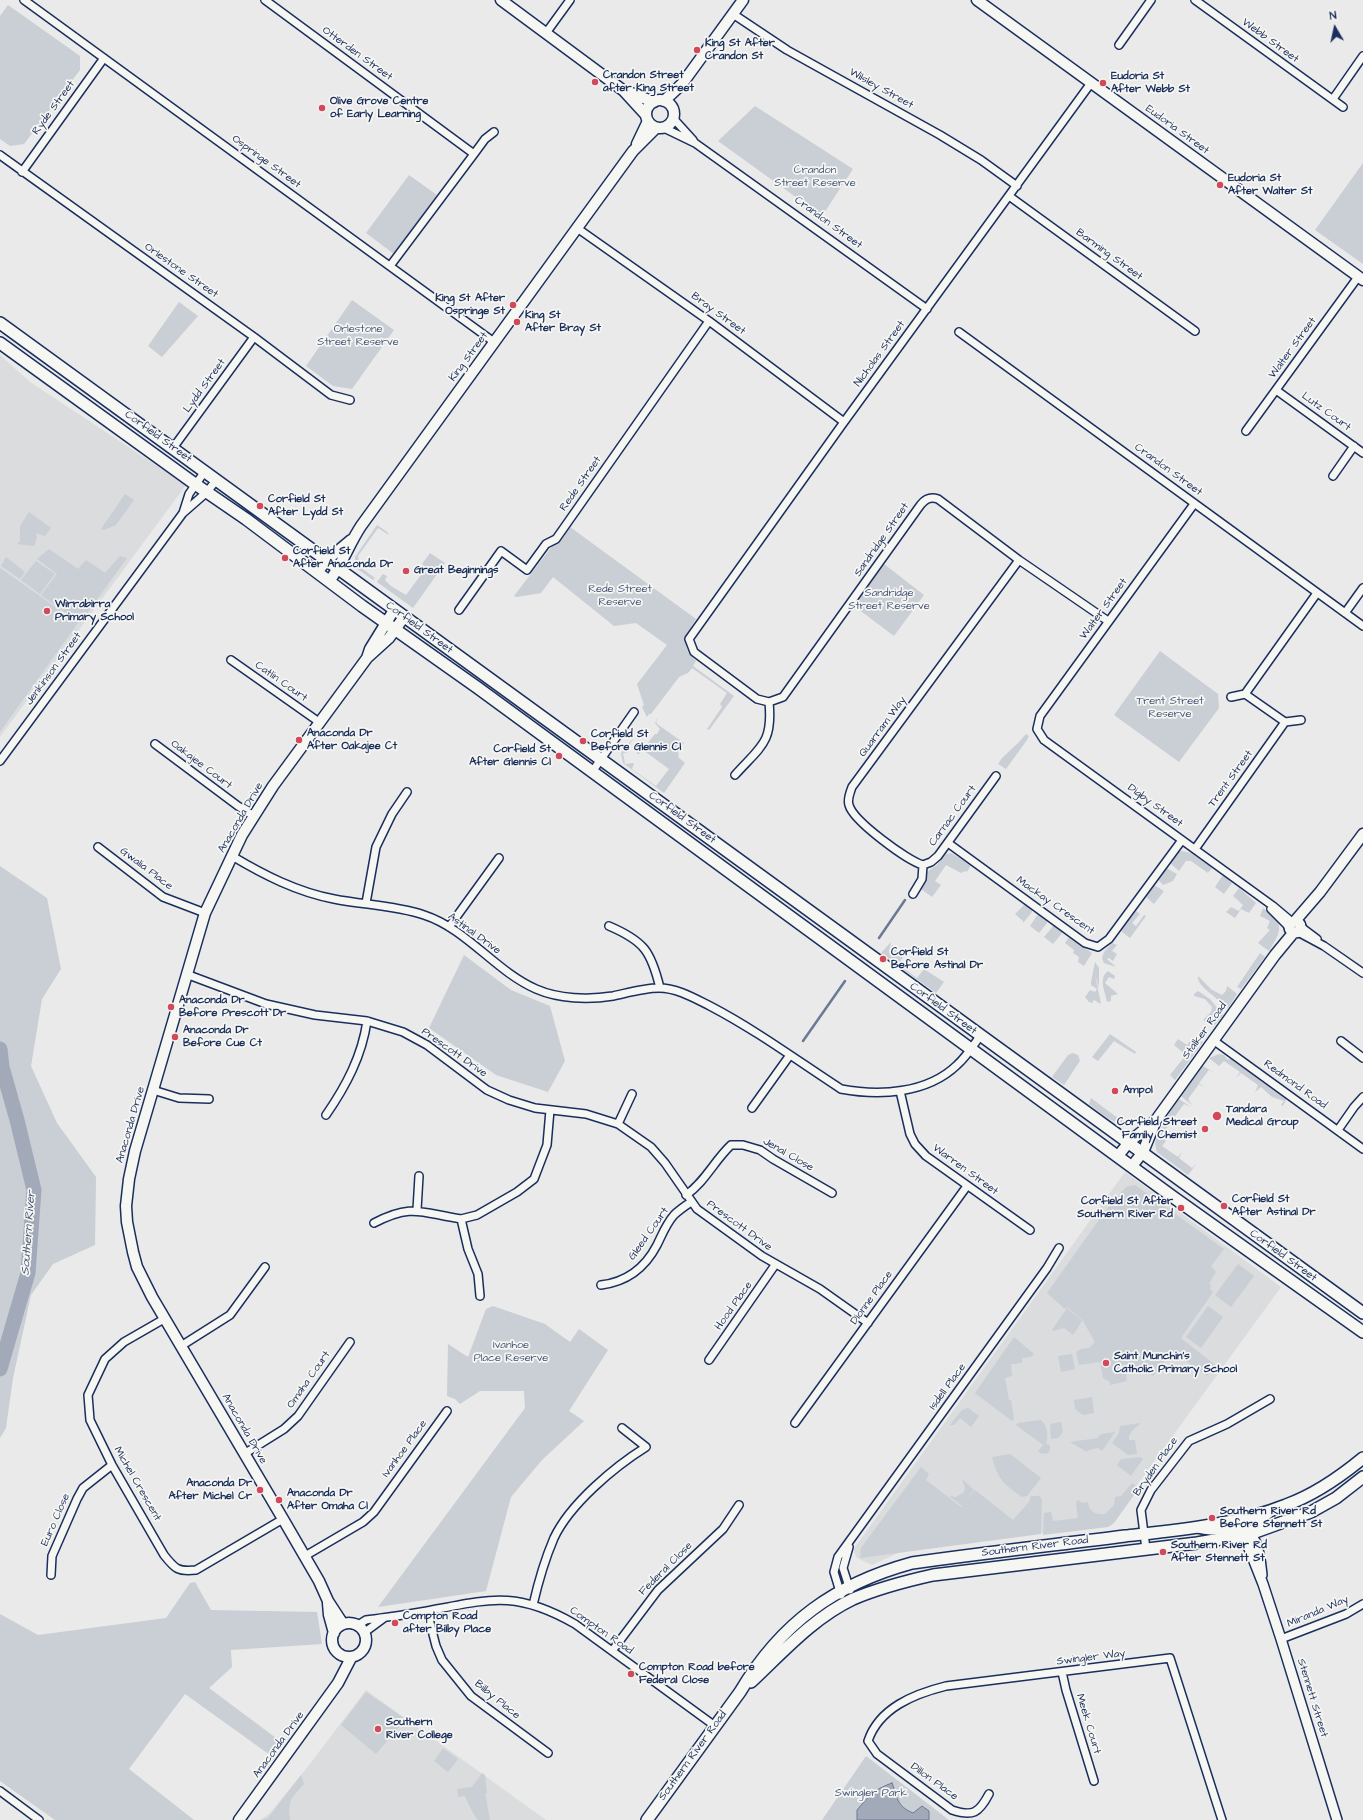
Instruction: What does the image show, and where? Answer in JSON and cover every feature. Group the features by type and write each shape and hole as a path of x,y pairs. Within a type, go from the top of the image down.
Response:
{"main road":[{"path":"501,0 624,91 647,118 660,128 672,122 673,118 664,104 624,91"},
{"path":"647,118 648,107 664,104 682,84 743,0"},
{"name":"Eudoria Street","path":"977,0 1361,279"},
{"name":"King Street","path":"633,151 647,118"},
{"name":"King Street","path":"330,580 339,568 353,539 576,228 633,151 660,128"},
{"name":"Corfield Street","path":"0,323 205,470 394,610 1363,1313"},
{"name":"Corfield Street","path":"0,343 318,571 362,606 396,628 971,1049 1363,1332"},
{"name":"King Street","path":"318,571 327,560 353,539"},
{"name":"Anaconda Drive","path":"343,1624 328,1601 319,1581 283,1518 164,1318 138,1267 127,1222 129,1179 186,974 205,913 232,856 254,816 319,722 367,658 394,610"},
{"name":"Anaconda Drive","path":"367,658 389,638 404,617"},
{"name":"Stalker Road","path":"1132,1166 1142,1152 1156,1120 1363,834"},
{"name":"Stalker Road","path":"1118,1156 1129,1142 1156,1120"},
{"name":"Southern River Road","path":"647,1820 740,1692 753,1670 787,1631 806,1614 844,1588 885,1570 912,1563 1192,1527 1274,1510 1314,1492 1348,1470 1363,1458"},
{"name":"Southern River Road","path":"740,1692 804,1631 849,1602 894,1584 933,1575 1197,1543 1250,1534 1311,1512 1336,1498 1363,1477"},
{"name":"Anaconda Drive","path":"328,1601 329,1615 334,1632 332,1638 334,1648 346,1657 357,1656 365,1648 367,1643 365,1632"},
{"path":"334,1632 343,1624 353,1623 358,1625 365,1632"},
{"name":"Anaconda Drive","path":"239,1820 338,1683 346,1657"}],"street":[{"name":"Ospringe Street","path":"24,0 494,342"},
{"name":"Otterden Street","path":"265,0 474,154"},
{"path":"546,33 570,0"},
{"path":"1119,45 1151,0"},
{"name":"Webb Street","path":"1195,0 1344,107"},
{"name":"Wilsley Street","path":"734,14 787,50 940,135 981,160 1017,186"},
{"path":"1333,99 1363,56"},
{"name":"Ryde Street","path":"22,172 104,58"},
{"name":"Nicholas Street","path":"769,702 757,699 694,652 689,639 844,422 1091,83"},
{"name":"Crandon Street","path":"673,118 695,143"},
{"name":"Crandon Street","path":"660,128 695,143 927,309"},
{"path":"390,266 485,139 494,132"},
{"name":"Orlestone Street","path":"0,156 254,337 331,395 350,400"},
{"name":"Barming Street","path":"1009,196 1196,331"},
{"name":"Bray Street","path":"576,228 709,321 844,422"},
{"name":"Walter Street","path":"1246,431 1361,279"},
{"name":"Rede Street","path":"459,610 501,551 527,570 546,544 556,540 709,321"},
{"name":"Crandon Street","path":"958,332 1363,626"},
{"name":"Lydd Street","path":"174,448 254,337"},
{"name":"Lutz Court","path":"1276,390 1363,453"},
{"path":"1333,476 1354,446"},
{"name":"Jenkinson Street","path":"183,513 189,494 205,470"},
{"name":"Jenkinson Street","path":"0,761 183,513 207,492 216,479"},
{"name":"Sandridge Street","path":"769,702 783,697 788,692 919,507 927,498 938,499 1019,560 1108,621"},
{"name":"Walter Street","path":"1037,729 1040,716 1194,504"},
{"name":"Quarram Way","path":"923,865 912,860 858,821 848,804 849,796 852,787 1019,560"},
{"path":"1345,613 1363,588"},
{"path":"1231,697 1244,694 1317,593"},
{"name":"Catlin Court","path":"231,660 319,722"},
{"path":"1244,694 1285,722 1301,720"},
{"path":"735,775 767,738 771,722 769,702"},
{"path":"592,772 634,712"},
{"name":"Trent Street","path":"1194,849 1285,722"},
{"name":"Digby Street","path":"1037,729 1044,740 1263,900 1295,927 1314,936 1324,946 1363,973"},
{"name":"Oakajee Court","path":"155,744 238,806 254,816"},
{"name":"Carnac Court","path":"923,865 931,862 938,856 996,776"},
{"path":"366,903 376,847 392,814 407,792"},
{"name":"Mackay Crescent","path":"948,843 1085,943 1098,947 1109,939 1182,840"},
{"name":"Gwalia Place","path":"98,847 163,897 205,913"},
{"name":"Astinal Drive","path":"232,856 266,877 304,891 335,899 401,908 426,915 449,927 517,979 536,989 560,996 611,996 660,988 687,995 733,1018 841,1089 859,1092 900,1091 921,1086 940,1078 957,1065 980,1036"},
{"path":"449,927 499,858"},
{"path":"913,894 922,879 923,865"},
{"path":"609,926 631,935 643,947 653,962 660,988"},
{"name":"Prescott Drive","path":"186,974 266,1004 315,1015 367,1021 403,1032 427,1045 487,1090 509,1100 535,1108 586,1114 618,1124 651,1147 665,1164 691,1202 705,1215 775,1265 825,1292 868,1323"},
{"path":"326,1115 341,1094 352,1072 364,1038 367,1021"},
{"name":"Redmond Road","path":"1213,1040 1363,1148"},
{"path":"1341,1041 1363,1058"},
{"path":"752,1108 790,1055"},
{"path":"153,1090 179,1098 209,1099"},
{"name":"Warren Street","path":"900,1091 908,1128 915,1144 926,1156 1030,1230"},
{"path":"618,1124 632,1094"},
{"path":"1338,1130 1363,1097"},
{"path":"374,1223 393,1213 418,1210 461,1219 477,1215 517,1192 534,1179 547,1145 550,1110"},
{"name":"Jenal Close","path":"686,1195 697,1187 722,1154 731,1145 743,1145 760,1150 832,1193"},
{"path":"418,1210 419,1176"},
{"name":"Dionne Place","path":"795,1423 967,1186"},
{"name":"Gleed Court","path":"601,1285 622,1281 636,1272 656,1247 667,1224 674,1215 691,1202"},
{"path":"461,1219 468,1249 478,1274 480,1296"},
{"name":"Isdell Place","path":"849,1602 834,1567 838,1557 1047,1268 1059,1248"},
{"name":"Hood Place","path":"709,1360 775,1265"},
{"path":"181,1346 230,1315 265,1267"},
{"name":"Michel Crescent","path":"164,1318 124,1342 105,1359 88,1395 90,1420 112,1465 164,1555 173,1567 183,1571 196,1570 283,1518"},
{"name":"Omaha Court","path":"244,1454 284,1429 298,1416 350,1342"},
{"name":"Bryden Place","path":"1146,1549 1141,1510 1145,1499 1189,1441 1227,1424 1270,1399"},
{"name":"Ivanhoe Place","path":"305,1556 363,1522 374,1512 447,1411"},
{"path":"533,1605 554,1538 573,1508 627,1459 646,1447 622,1428"},
{"name":"Euro Close","path":"51,1575 52,1556 76,1499 83,1488 112,1465"},
{"name":"Federal Close","path":"612,1651 658,1590 723,1529 739,1505"},
{"path":"1192,1527 1210,1532 1241,1528 1250,1534 1259,1520 1274,1510"},
{"name":"Stennett Street","path":"1250,1534 1255,1539 1257,1544 1263,1584 1337,1820"},
{"name":"Isdell Place","path":"849,1602 844,1588 843,1562 852,1537"},
{"name":"Compton Road","path":"358,1625 366,1620 427,1611 474,1601 508,1600 533,1605 555,1613 568,1620 715,1726"},
{"name":"Miranda Way","path":"1281,1639 1346,1614 1363,1604"},
{"name":"Bilby Place","path":"427,1611 436,1646 442,1660 471,1696 548,1753"},
{"name":"Compton Road","path":"365,1632 386,1617"},
{"name":"Swingler Way","path":"868,1741 872,1729 886,1714 903,1702 923,1692 946,1686 1170,1658 1222,1820"},
{"name":"Meek Court","path":"1062,1672 1066,1690 1094,1781"},
{"name":"Dillon Place","path":"868,1741 877,1754 952,1810 965,1814 973,1814 980,1808 989,1794"},
{"path":"0,1791 39,1820"}],"shaded area":[{"name":"Wirrabirra Primary School","path":"0,355 30,382 186,485 0,737"},
{"name":"Saint Munchin’s Catholic Primary School","path":"1125,1172 1281,1287 1108,1525 907,1549 872,1565 857,1558 853,1550"},
{"name":"Southern River College","path":"366,1690 546,1820 260,1820 269,1814 306,1769"}],"green space":[{"path":"8,5 80,56 80,70 24,144 10,146 0,139 0,16"},
{"name":"Crandon Street Reserve","path":"755,106 853,169 822,216 718,141"},
{"path":"1363,163 1363,264 1315,230"},
{"path":"409,175 437,195 394,254 366,233"},
{"name":"Orlestone Street Reserve","path":"352,300 394,330 352,389 333,386 306,366"},
{"path":"179,302 198,316 162,357 148,346"},
{"path":"125,494 134,500 116,525 104,530 101,529"},
{"path":"29,512 51,528 45,536 36,533 37,538 34,546 17,544 20,541 20,526"},
{"path":"377,525 389,535 378,528 358,556 360,567 375,578 373,580 356,568 355,557"},
{"name":"Rede Street Reserve","path":"570,527 696,619 689,631 686,641 686,646 691,656 696,661 693,666 734,696 709,730 707,729 722,707 720,704 727,693 692,668 688,673 679,677 651,714 647,717 642,707 644,705 637,684 667,645 636,623 614,626 553,577 541,593 517,597 514,596 553,545 563,538"},
{"path":"49,549 78,569 86,560 105,573 120,556 127,558 80,623 41,595 57,574 37,559"},
{"path":"430,553 445,563 413,608 377,582 383,574 387,576 385,580 391,586 406,595 426,568 422,564"},
{"path":"6,557 25,572 20,579 1,566"},
{"path":"36,561 55,574 40,594 21,580"},
{"name":"Sandridge Street Reserve","path":"884,564 924,595 894,636 854,606"},
{"path":"0,568 78,623 0,732"},
{"name":"Trent Street Reserve","path":"1160,651 1218,694 1219,708 1179,762 1114,715"},
{"path":"656,721 657,724 684,743 678,753 678,757 685,763 664,793 623,763 621,753 635,736 629,745 629,752 623,753 625,764 634,763 632,769 656,786 669,769 643,750 637,754 637,748 639,746 644,748 655,734 657,734 660,729 655,723"},
{"path":"1026,734 1029,736 1027,740 1006,769 998,764 1002,758"},
{"path":"1181,851 1191,853 1212,868 1208,873 1191,861 1186,861 1179,871 1170,863 1176,854"},
{"path":"951,853 971,865 967,872 965,871 961,873 946,865 935,881 941,885 932,897 921,889 926,879 927,872 937,865 946,854"},
{"path":"0,866 47,898 61,969 42,999 31,1066 57,1123 96,1177 95,1245 53,1264 31,1295 13,1378 6,1428 0,1438"},
{"path":"1166,868 1177,874 1173,881 1163,885 1158,879"},
{"path":"1223,875 1232,883 1224,894 1215,887"},
{"path":"1154,885 1164,891 1154,904 1146,897"},
{"path":"1239,888 1256,903 1249,913 1241,909 1235,918 1226,912 1231,907 1239,911 1243,905 1233,896"},
{"path":"1025,904 1032,909 1032,912 1023,923 1023,921 1015,914"},
{"path":"1263,908 1275,919 1279,928 1276,938 1269,951 1258,943 1270,930 1267,928 1270,921 1260,916"},
{"path":"1136,911 1140,914 1132,923 1136,926 1144,915 1146,916 1130,938 1121,931"},
{"path":"1038,914 1047,920 1047,923 1039,933 1030,926"},
{"path":"1054,925 1063,932 1053,944 1044,937"},
{"path":"1069,937 1092,953 1084,966 1078,962 1079,957 1073,953 1074,950 1065,943"},
{"path":"891,942 889,952 892,945 904,955 898,965 881,953"},
{"path":"1112,943 1117,945 1112,951 1117,954 1113,961 1109,958 1107,959 1116,967 1104,963 1102,958 1104,952"},
{"path":"1260,953 1265,957 1241,989 1237,987"},
{"path":"464,955 511,990 550,1006 565,1061 548,1092 496,1075 429,1028"},
{"path":"1095,962 1099,968 1099,988 1095,974 1101,1004 1094,1000 1092,1003 1089,1002 1085,997 1090,990 1095,992 1097,989 1091,985"},
{"path":"905,968 917,978 924,969 944,982 936,993 904,970"},
{"path":"1108,971 1115,976 1114,979 1109,977 1105,983 1118,994 1111,996 1111,1001 1107,1002 1103,977"},
{"path":"1198,976 1212,990 1222,995 1226,991 1227,986 1237,994 1228,1008 1223,1005 1224,1000 1220,1002 1203,987 1198,980"},
{"path":"1198,991 1210,999 1223,1015 1213,1027 1203,1020 1211,1012 1212,1007 1205,999 1194,996 1194,994"},
{"path":"1110,1034 1136,1052 1135,1054 1114,1041 1098,1061 1092,1057"},
{"path":"1193,1037 1203,1042 1175,1080 1170,1075 1186,1055 1174,1045 1178,1039 1187,1045"},
{"path":"1073,1053 1078,1055 1080,1061 1064,1085 1052,1077 1068,1055"},
{"path":"1219,1054 1224,1055 1228,1060 1231,1058 1287,1098 1283,1106 1281,1105 1284,1101 1272,1097 1261,1087 1255,1092 1258,1085 1241,1073 1236,1078 1240,1072 1224,1061 1219,1066 1209,1058"},
{"path":"1203,1066 1215,1073 1209,1070 1199,1083 1205,1088 1199,1084 1188,1099 1192,1105 1181,1096"},
{"path":"1091,1098 1115,1116 1128,1121 1128,1124 1112,1121 1102,1114 1089,1104"},
{"path":"1179,1099 1191,1107 1184,1104 1173,1119 1178,1124 1172,1121 1161,1136 1166,1141 1162,1146 1178,1157 1182,1152 1179,1158 1192,1168 1197,1163 1188,1175 1157,1152 1155,1143 1157,1136 1169,1114"},
{"path":"1135,1185 1224,1249 1211,1266 1216,1272 1209,1284 1211,1285 1210,1289 1213,1292 1181,1338 1215,1365 1207,1376 1172,1351 1153,1376 1142,1366 1130,1369 1130,1372 1126,1375 1127,1381 1110,1385 1110,1382 1103,1378 1100,1362 1079,1365 1076,1352 1081,1349 1089,1348 1095,1342 1083,1321 1067,1307 1065,1309 1047,1293 1106,1210 1126,1187"},
{"path":"1238,1264 1254,1276 1231,1307 1215,1295"},
{"name":"Ivanhoe Place Reserve","path":"493,1306 545,1324 570,1342 579,1329 608,1350 569,1411 584,1421 542,1460 511,1497 486,1591 378,1607 525,1408 524,1391 480,1391 460,1404 455,1399 447,1396 448,1344 468,1357 486,1309"},
{"path":"1208,1306 1223,1317 1201,1348 1186,1337"},
{"path":"1067,1308 1082,1321 1073,1335 1064,1328 1052,1330"},
{"path":"1014,1337 1034,1354 1031,1357 1022,1358 1022,1363 1011,1364 1012,1376 1005,1378 1009,1400 1011,1400 1014,1419 1012,1421 975,1393"},
{"path":"1072,1354 1075,1369 1061,1372 1058,1356"},
{"path":"1092,1397 1094,1413 1083,1415 1075,1409 1074,1400"},
{"path":"968,1408 979,1416 971,1427 960,1418 954,1425 950,1425 962,1410"},
{"path":"1041,1420 1047,1431 1046,1444 1050,1445 1050,1450 1048,1453 1042,1454 1038,1451 1043,1445 1016,1425 1018,1423"},
{"path":"1061,1422 1063,1432 1058,1438 1051,1439 1050,1424"},
{"path":"1141,1423 1131,1432 1129,1437 1129,1440 1135,1440 1137,1454 1128,1455 1112,1443 1119,1433 1120,1426"},
{"path":"1115,1432 1102,1451 1098,1448 1087,1452 1070,1442 1098,1438 1101,1434"},
{"path":"1010,1454 1041,1478 1027,1496 1022,1497 1002,1481 999,1476 992,1457"},
{"path":"1140,1457 1143,1459 1131,1476 1117,1465 1121,1459"},
{"path":"921,1467 929,1474 926,1480 961,1507 975,1490 1013,1520 1029,1502 1031,1496 1039,1496 1042,1499 1041,1534 860,1558 861,1548"},
{"path":"962,1479 974,1490 962,1506 949,1496 956,1497 964,1492 965,1488"},
{"path":"1132,1483 1139,1488 1114,1523 1108,1527 1043,1535 1044,1513 1051,1512 1053,1521 1078,1518 1076,1503 1078,1500 1083,1503 1088,1502 1091,1510 1094,1512 1105,1514 1114,1505 1115,1497 1121,1496"},
{"path":"195,1582 211,1610 317,1612 322,1644 231,1650 232,1667 209,1688 280,1741 270,1755 185,1694 129,1769 194,1820 55,1820 0,1781 0,1614 38,1635 166,1618 190,1583"},
{"path":"366,1692 404,1718 403,1722 376,1754 341,1725"},
{"path":"443,1748 458,1759 448,1772 434,1761"},
{"name":"Swingler Park","path":"866,1756 949,1820 822,1820"},
{"path":"482,1773 485,1775 487,1793 485,1793 490,1820 478,1820 465,1796 458,1797 457,1789 472,1787"},
{"path":"301,1775 304,1784 290,1803 290,1820 261,1820 268,1818"}],"water":[{"path":"892,1783 898,1801 903,1807 913,1813 922,1806 929,1811 929,1820 857,1820 857,1810 869,1797 880,1788"}],"waterway":[{"path":"879,938 905,900"},
{"path":"803,1041 845,981"},
{"name":"Southern River","path":"0,1049 2,1067 34,1190 28,1273 0,1369"}],"place":[{"name":"King St After Crandon St","path":"697,50"},
{"name":"Crandon Street after King Street","path":"595,82"},
{"name":"Eudoria St After Webb St","path":"1103,83"},
{"name":"Olive Grove Centre of Early Learning","path":"322,108"},
{"name":"Eudoria St After Walter St","path":"1220,185"},
{"name":"King St After Ospringe St","path":"513,305"},
{"name":"King St After Bray St","path":"517,322"},
{"name":"Corfield St After Lydd St","path":"260,506"},
{"name":"Corfield St After Anaconda Dr","path":"285,558"},
{"name":"Great Beginnings","path":"406,571"},
{"name":"Wirrabirra Primary School","path":"47,611"},
{"name":"Anaconda Dr After Oakajee Ct","path":"299,740"},
{"name":"Corfield St Before Glennis Cl","path":"583,741"},
{"name":"Corfield St After Glennis Cl","path":"559,756"},
{"name":"Corfield St Before Astinal Dr","path":"883,959"},
{"name":"Anaconda Dr Before Prescott Dr","path":"171,1007"},
{"name":"Anaconda Dr Before Cue Ct","path":"175,1037"},
{"name":"Ampol","path":"1115,1091"},
{"name":"Tandara Medical Group","path":"1217,1116"},
{"name":"Corfield Street Family Chemist","path":"1205,1129"},
{"name":"Corfield St After Astinal Dr","path":"1224,1206"},
{"name":"Corfield St After Southern River Rd","path":"1181,1208"},
{"name":"Saint Munchin’s Catholic Primary School","path":"1106,1363"},
{"name":"Anaconda Dr After Michel Cr","path":"260,1490"},
{"name":"Anaconda Dr After Omaha Cl","path":"279,1500"},
{"name":"Southern River Rd Before Stennett St","path":"1212,1518"},
{"name":"Southern River Rd After Stennett St","path":"1163,1552"},
{"name":"Compton Road after Bilby Place","path":"395,1623"},
{"name":"Compton Road before Federal Close","path":"631,1674"},
{"name":"Southern River College","path":"378,1729"}]}
